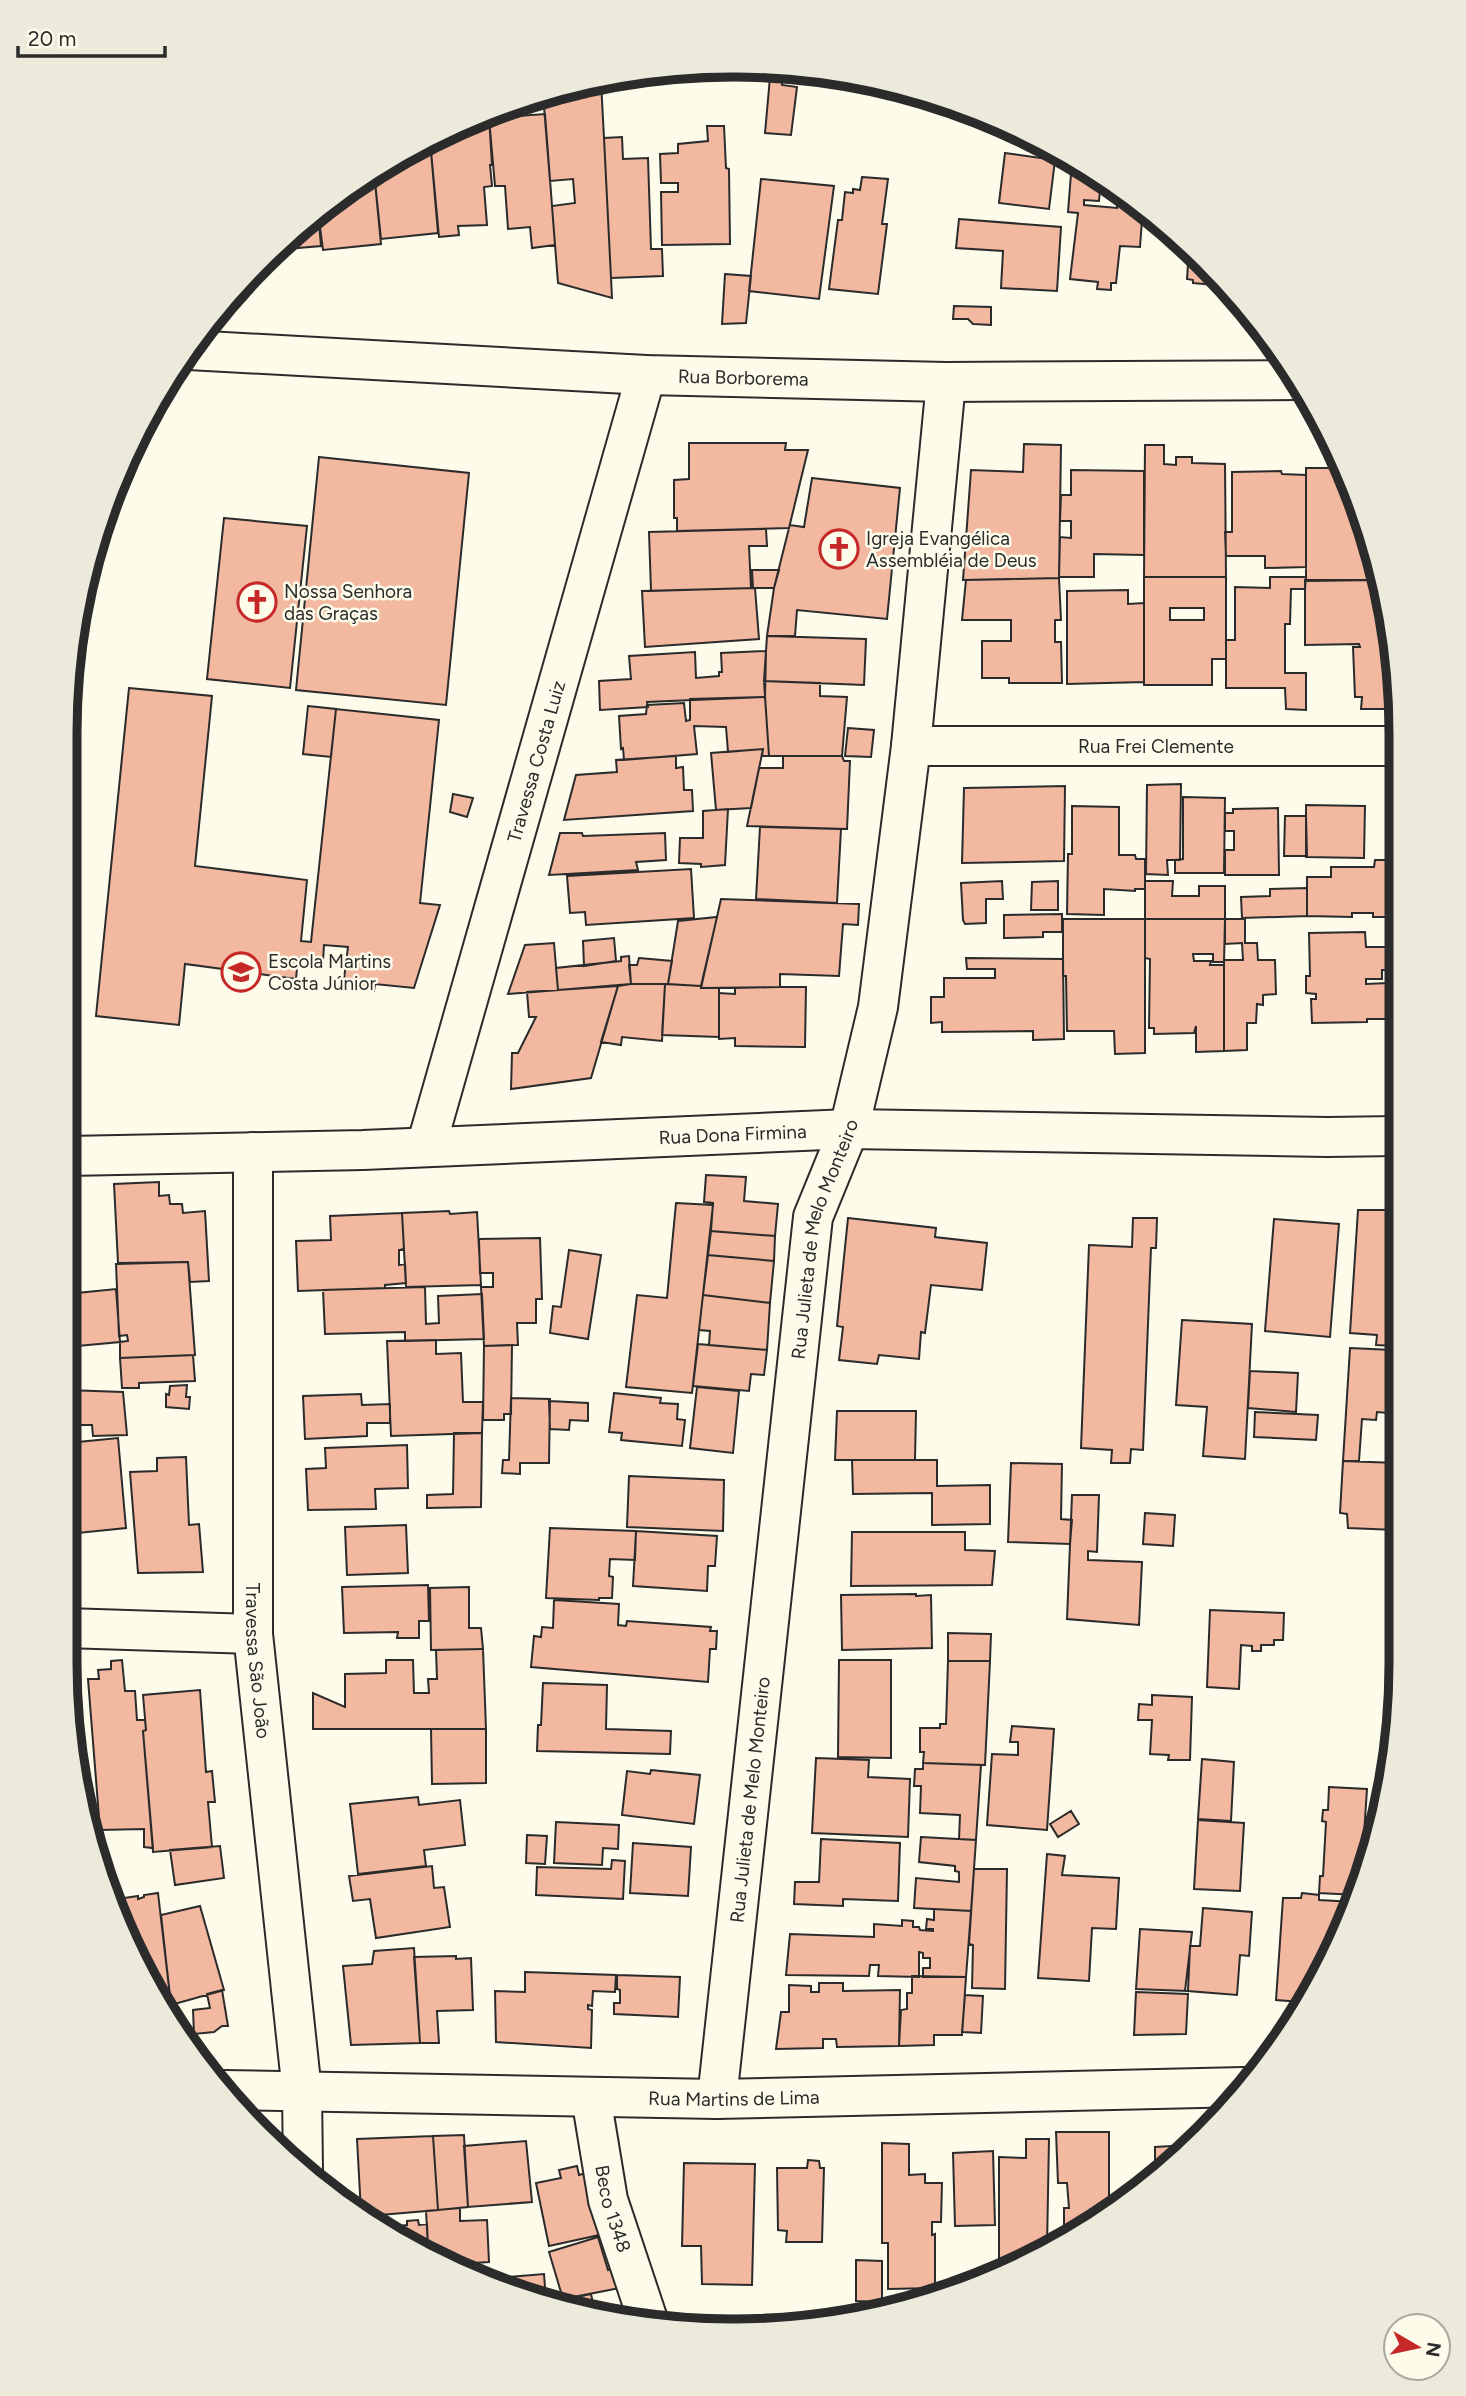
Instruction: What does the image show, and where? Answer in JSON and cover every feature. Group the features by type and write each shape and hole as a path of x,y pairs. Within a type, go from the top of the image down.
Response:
{"street":[{"name":"Rua Borborema","path":"200,352 646,375 946,382 1285,380"},
{"name":"Travessa Costa Luiz","path":"426,1147 646,375"},
{"name":"Rua Julieta de Melo Monteiro","path":"717,2099 813,1217 849,1129 878,1007 911,746 946,382"},
{"name":"Rua Frei Clemente","path":"911,746 1389,746"},
{"name":"Rua Dona Firmina","path":"77,1156 426,1147 849,1129 1389,1136"},
{"name":"Travessa São João","path":"253,1152 253,1634 302,2092 303,2158"},
{"path":"77,1628 253,1634"},
{"name":"Rua Martins de Lima","path":"235,2090 717,2099 1233,2087"},
{"name":"Beco 1348","path":"591,2097 608,2200 646,2313"}],"building":[{"path":"770,78 782,79 782,85 797,87 791,135 765,133"},
{"path":"601,91 612,298 558,283 552,206 575,203 573,179 550,181 544,105"},
{"path":"545,114 555,245 532,248 530,227 508,229 505,186 495,186 490,124 510,116"},
{"path":"489,124 492,186 484,187 487,225 458,226 459,235 439,237 431,151"},
{"path":"707,126 724,126 726,168 729,169 730,244 662,245 661,192 678,192 678,183 661,183 660,154 678,153 678,144 708,141"},
{"path":"622,137 623,159 648,158 651,249 662,249 663,276 611,278 604,138"},
{"path":"431,151 438,233 381,239 375,184"},
{"path":"1005,153 1055,162 1049,209 999,203"},
{"path":"1071,172 1100,190 1099,201 1084,200 1084,205 1117,208 1117,202 1142,221 1140,247 1120,246 1116,283 1111,283 1111,290 1097,289 1098,282 1070,279 1078,213 1068,212"},
{"path":"862,177 888,179 882,224 887,224 878,294 829,289 838,220 842,220 845,192 860,190"},
{"path":"761,179 834,186 819,299 749,291"},
{"path":"375,184 381,244 323,250 320,224"},
{"path":"959,219 1061,227 1057,291 1001,288 1003,251 956,248"},
{"path":"319,225 321,246 291,249"},
{"path":"1188,261 1212,285 1193,283 1193,280 1187,279"},
{"path":"725,274 751,276 746,323 722,324"},
{"path":"954,306 991,307 991,325 973,324 968,319 953,319"},
{"path":"689,443 786,443 785,450 808,450 789,528 677,531 677,518 674,518 674,480 689,479"},
{"path":"1024,444 1061,445 1059,578 963,580 971,470 1023,472"},
{"path":"1145,445 1164,445 1164,464 1176,465 1176,457 1192,457 1192,463 1225,464 1226,577 1144,577"},
{"path":"319,457 469,473 446,705 296,690"},
{"path":"1306,468 1333,468 1354,522 1371,580 1306,581"},
{"path":"1071,470 1144,471 1144,555 1094,554 1094,577 1059,577 1060,537 1071,538 1071,521 1060,521 1061,495 1071,495"},
{"path":"1281,471 1282,474 1306,475 1306,567 1265,568 1265,556 1226,556 1225,532 1232,532 1232,472"},
{"name":"Igreja Evangélica Assembléia de Deus","path":"812,478 900,488 887,619 797,610 795,636 767,636 774,588 789,528 790,525 804,527"},
{"name":"Nossa Senhora das Graças","path":"224,518 307,526 290,688 207,679"},
{"path":"766,529 767,546 749,546 751,588 651,591 649,532"},
{"path":"752,570 779,570 774,588 753,588"},
{"path":"1144,577 1226,577 1226,659 1212,659 1212,685 1144,685","holes":["1170,608 1204,608 1204,620 1170,620"]},
{"path":"1270,577 1306,577 1305,589 1291,589 1290,624 1285,624 1285,673 1306,673 1306,710 1286,709 1285,688 1226,688 1226,640 1235,640 1235,587 1270,588"},
{"path":"1059,578 1061,620 1055,620 1055,642 1061,642 1062,683 1009,683 1009,678 982,678 982,641 1011,641 1011,620 962,620 966,580"},
{"path":"1305,580 1371,580 1385,668 1385,709 1361,709 1362,697 1355,697 1353,647 1360,647 1359,644 1305,645"},
{"path":"755,588 759,639 645,647 642,591"},
{"path":"1128,590 1128,604 1144,603 1144,682 1067,684 1067,591"},
{"path":"767,636 866,639 864,685 764,681"},
{"path":"766,651 765,697 647,702 648,707 600,710 599,681 631,679 629,656 695,652 696,678 719,676 719,672 722,672 721,653"},
{"path":"1386,669 1388,709 1385,709"},
{"path":"764,681 820,683 820,696 847,697 842,756 769,756"},
{"path":"129,688 212,696 195,866 307,880 301,941 311,942 336,709 439,720 420,903 440,905 414,988 375,984 374,991 343,987 348,947 324,945 323,961 298,958 296,979 185,964 179,1025 96,1016"},
{"path":"765,697 769,756 762,756 763,749 728,752 726,727 694,726 697,754 624,760 619,716 646,714 647,705 684,703 686,721 690,720 690,699"},
{"path":"308,706 336,709 331,757 303,754"},
{"path":"848,728 874,730 871,757 845,756"},
{"path":"763,749 751,808 716,810 711,753"},
{"path":"676,756 676,768 683,767 684,790 692,790 693,811 564,820 576,775 617,772 616,760"},
{"path":"783,756 842,756 844,761 850,761 847,829 747,826 759,768 783,768"},
{"path":"1181,784 1180,860 1167,860 1168,875 1146,874 1147,785"},
{"path":"1065,786 1064,861 962,863 964,788"},
{"path":"453,794 473,798 467,817 450,812"},
{"path":"1183,797 1225,798 1224,873 1175,873 1175,860 1183,859"},
{"path":"1306,805 1365,806 1364,858 1306,857"},
{"path":"1072,806 1119,807 1119,855 1135,855 1136,859 1145,859 1145,889 1104,889 1104,915 1067,914 1068,854 1072,854"},
{"path":"1278,808 1279,875 1225,875 1225,850 1234,850 1234,831 1225,831 1225,813 1233,813 1233,809"},
{"path":"728,809 725,865 701,867 701,864 679,863 680,838 703,838 703,811"},
{"path":"1285,816 1306,816 1307,856 1284,856"},
{"path":"760,827 841,829 837,903 756,899"},
{"path":"560,833 582,833 583,836 665,833 666,860 636,862 638,870 549,875"},
{"path":"1375,860 1388,860 1387,917 1373,917 1373,913 1352,913 1352,917 1307,916 1307,877 1331,877 1331,867 1374,867"},
{"path":"691,869 694,918 586,925 585,912 570,913 567,876"},
{"path":"1002,881 1003,899 986,899 986,923 965,924 961,883"},
{"path":"1058,881 1058,910 1031,910 1032,882"},
{"path":"1145,881 1173,881 1172,896 1199,896 1199,886 1225,886 1225,919 1145,919"},
{"path":"1307,888 1307,916 1242,918 1241,897 1270,896 1270,889"},
{"path":"721,899 859,904 858,925 843,924 839,976 780,974 780,987 701,988"},
{"path":"1062,914 1062,932 1043,932 1043,937 1004,938 1004,915"},
{"path":"717,917 701,986 668,984 678,921"},
{"path":"1387,917 1389,917 1389,1022"},
{"path":"1063,919 1145,919 1145,1053 1115,1054 1114,1031 1067,1031"},
{"path":"1145,919 1225,919 1224,962 1213,962 1213,954 1193,954 1194,961 1211,961 1210,965 1224,965 1224,1051 1196,1052 1196,1026 1194,1033 1154,1034 1154,1028 1149,1028 1150,959 1145,958"},
{"path":"1225,919 1245,919 1245,943 1257,943 1258,960 1275,960 1276,994 1263,995 1263,1005 1257,1004 1256,1023 1247,1023 1247,1050 1224,1051 1224,960 1243,960 1242,943 1225,944"},
{"path":"1365,932 1366,947 1387,947 1388,970 1382,970 1382,979 1366,979 1366,984 1388,983 1389,1019 1312,1023 1311,999 1316,999 1316,994 1306,993 1306,976 1310,976 1309,933"},
{"path":"614,938 616,961 584,966 583,941"},
{"path":"554,943 558,990 508,994 525,945"},
{"path":"629,956 631,984 558,990 556,968 621,961 621,957"},
{"path":"639,958 672,961 668,984 631,984 629,965 637,965"},
{"path":"966,958 1063,959 1064,1039 1033,1040 1033,1031 942,1032 942,1022 931,1023 931,997 944,997 944,978 995,978 995,969 967,969"},
{"path":"665,984 662,1041 622,1037 621,1045 601,1042 618,986"},
{"path":"665,984 719,988 719,1037 662,1035"},
{"path":"618,986 591,1078 511,1089 512,1053 518,1053 536,1017 529,1017 527,992"},
{"path":"806,987 805,1047 735,1046 735,1038 719,1039 719,993 735,994 735,988"},
{"path":"706,1175 746,1177 744,1201 778,1204 775,1236 711,1231 713,1203 704,1202"},
{"path":"159,1182 159,1196 169,1195 170,1204 182,1204 183,1213 205,1211 209,1281 190,1282 188,1262 118,1263 114,1184"},
{"path":"676,1203 713,1205 692,1393 626,1387 637,1295 667,1298"},
{"path":"1358,1210 1389,1210 1389,1346 1376,1345 1377,1335 1350,1333"},
{"path":"449,1211 450,1214 477,1212 481,1285 406,1287 402,1213"},
{"path":"402,1213 404,1249 399,1250 399,1265 405,1264 406,1283 385,1285 385,1288 298,1291 296,1241 331,1240 330,1216"},
{"path":"848,1218 936,1228 935,1237 987,1243 982,1290 931,1285 925,1333 921,1332 919,1359 879,1355 877,1364 839,1360 843,1327 837,1326"},
{"path":"1133,1218 1157,1218 1156,1248 1151,1248 1143,1450 1131,1449 1130,1463 1111,1463 1112,1450 1081,1448 1089,1245 1132,1247"},
{"path":"1274,1219 1339,1224 1330,1337 1265,1331"},
{"path":"711,1231 775,1236 774,1261 708,1255"},
{"path":"540,1238 542,1299 536,1299 536,1323 517,1323 518,1345 484,1346 481,1287 493,1287 493,1273 480,1273 479,1239"},
{"path":"569,1250 601,1255 588,1339 550,1333 553,1306 561,1307"},
{"path":"708,1255 774,1261 770,1303 703,1295"},
{"path":"188,1262 195,1355 120,1358 120,1342 128,1341 127,1335 119,1336 116,1264"},
{"path":"425,1287 426,1324 439,1323 438,1296 482,1294 484,1339 405,1341 405,1332 325,1334 323,1290"},
{"path":"116,1289 120,1342 77,1346 77,1293"},
{"path":"703,1295 770,1303 767,1350 709,1345 710,1331 699,1330"},
{"path":"1182,1320 1252,1324 1245,1459 1203,1456 1207,1407 1176,1405"},
{"path":"436,1340 436,1354 461,1353 463,1402 483,1402 482,1433 391,1436 387,1341"},
{"path":"698,1344 767,1350 764,1375 751,1374 749,1391 693,1386"},
{"path":"512,1345 511,1414 504,1414 504,1420 483,1420 484,1346"},
{"path":"1350,1348 1389,1350 1388,1413 1377,1412 1376,1420 1362,1419 1359,1461 1343,1461"},
{"path":"193,1355 195,1381 139,1383 139,1388 122,1388 120,1358"},
{"path":"1250,1371 1298,1373 1296,1412 1248,1408"},
{"path":"187,1385 189,1409 166,1407 166,1394 169,1395 170,1386"},
{"path":"697,1387 739,1391 733,1453 690,1448"},
{"path":"77,1390 123,1392 127,1435 93,1436 92,1425 77,1425"},
{"path":"614,1393 661,1398 660,1403 678,1404 677,1419 685,1420 682,1446 621,1440 622,1433 609,1432"},
{"path":"361,1394 362,1405 390,1404 390,1423 367,1423 367,1436 305,1439 303,1396"},
{"path":"511,1398 550,1399 549,1463 520,1463 520,1474 502,1473 503,1460 509,1460"},
{"path":"549,1401 588,1403 588,1421 570,1420 569,1430 550,1429"},
{"path":"837,1411 916,1411 915,1460 835,1460"},
{"path":"1255,1412 1318,1415 1316,1440 1254,1437"},
{"path":"454,1433 482,1433 481,1507 427,1508 427,1495 453,1494"},
{"path":"118,1438 126,1528 78,1533 77,1442"},
{"path":"407,1445 408,1488 375,1489 376,1509 308,1510 306,1469 326,1468 325,1448"},
{"path":"186,1457 189,1525 199,1524 203,1572 138,1573 130,1472 157,1471 157,1458"},
{"path":"852,1460 937,1460 937,1486 990,1485 990,1524 932,1525 932,1493 853,1494"},
{"path":"1343,1461 1389,1463 1389,1530 1348,1528 1347,1514 1340,1513"},
{"path":"1011,1463 1062,1464 1061,1519 1072,1520 1070,1544 1008,1542"},
{"path":"629,1476 724,1480 723,1531 627,1527"},
{"path":"1072,1495 1099,1495 1097,1552 1088,1551 1088,1560 1142,1562 1139,1625 1067,1619"},
{"path":"1145,1513 1175,1515 1173,1546 1143,1544"},
{"path":"406,1525 408,1573 347,1575 345,1527"},
{"path":"550,1528 636,1531 635,1560 610,1559 612,1598 546,1598"},
{"path":"636,1531 717,1536 715,1566 708,1566 707,1591 633,1586"},
{"path":"852,1532 965,1532 965,1550 995,1551 992,1585 851,1586"},
{"path":"428,1585 429,1621 419,1621 419,1638 397,1638 398,1632 344,1633 342,1587"},
{"path":"469,1587 469,1628 481,1628 483,1649 431,1650 430,1588"},
{"path":"841,1595 931,1595 932,1648 842,1650"},
{"path":"554,1600 619,1604 618,1625 626,1626 627,1621 711,1627 710,1631 717,1631 716,1649 710,1649 708,1682 531,1667 534,1636 541,1637 542,1627 553,1628"},
{"path":"1210,1610 1284,1613 1283,1640 1274,1640 1274,1645 1261,1645 1261,1651 1252,1651 1252,1646 1241,1645 1239,1689 1207,1687"},
{"path":"948,1633 991,1634 990,1661 948,1661"},
{"path":"483,1649 486,1729 313,1729 313,1693 345,1707 345,1674 386,1673 386,1660 413,1660 414,1693 429,1693 428,1679 437,1679 436,1650"},
{"path":"122,1660 125,1691 135,1691 137,1720 145,1720 146,1730 143,1731 153,1848 144,1847 144,1829 100,1830 88,1679 99,1679 98,1670 111,1669 111,1661"},
{"path":"839,1660 891,1660 891,1758 838,1757"},
{"path":"948,1661 990,1661 985,1765 923,1763 920,1728 940,1728 940,1724 946,1724"},
{"path":"543,1683 607,1685 606,1729 671,1731 670,1754 537,1751"},
{"path":"200,1690 206,1772 212,1771 215,1802 208,1802 212,1847 153,1852 143,1731 146,1730 143,1695"},
{"path":"1152,1695 1192,1697 1190,1760 1168,1760 1169,1755 1150,1754 1152,1720 1138,1720 1139,1704 1152,1705"},
{"path":"1012,1726 1054,1729 1047,1830 987,1825 992,1754 1018,1755 1018,1742 1010,1742"},
{"path":"431,1729 486,1729 486,1783 432,1784"},
{"path":"816,1758 869,1760 868,1777 910,1779 908,1837 812,1833"},
{"path":"1202,1759 1234,1762 1231,1821 1198,1819"},
{"path":"923,1763 981,1765 976,1840 959,1839 960,1815 920,1813 921,1786 914,1786 915,1769 923,1769"},
{"path":"651,1770 700,1775 694,1824 622,1815 627,1771 650,1774"},
{"path":"1329,1787 1367,1789 1363,1845 1346,1894 1319,1893 1320,1876 1323,1876 1326,1822 1322,1821 1323,1810 1328,1810"},
{"path":"418,1797 419,1805 460,1800 465,1845 424,1850 426,1866 358,1874 350,1804"},
{"path":"1071,1811 1079,1824 1058,1837 1050,1824"},
{"path":"1198,1820 1244,1823 1240,1891 1194,1889"},
{"path":"556,1822 619,1825 618,1849 603,1848 602,1865 554,1863"},
{"path":"527,1835 547,1836 545,1864 526,1863"},
{"path":"921,1837 976,1840 971,1911 914,1908 916,1878 959,1882 959,1872 955,1871 955,1866 919,1862"},
{"path":"821,1839 900,1843 898,1901 843,1899 843,1906 794,1904 795,1882 819,1882"},
{"path":"633,1843 691,1847 688,1896 630,1893"},
{"path":"220,1846 224,1878 175,1885 170,1850"},
{"path":"1047,1854 1065,1856 1062,1875 1119,1878 1116,1929 1092,1928 1089,1981 1038,1978"},
{"path":"612,1860 625,1861 623,1899 536,1895 537,1867 611,1869"},
{"path":"432,1866 434,1888 444,1887 450,1927 376,1938 370,1899 353,1901 349,1876"},
{"path":"974,1869 1007,1869 1005,1989 972,1988 973,1945 969,1944"},
{"path":"158,1893 170,1999 145,1953 121,1898 138,1896 138,1899 144,1895"},
{"path":"1302,1893 1319,1895 1319,1900 1344,1901 1321,1953 1294,2001 1276,2000 1283,1898 1301,1898"},
{"path":"200,1906 224,1990 173,2004 170,1999 161,1915"},
{"path":"1203,1908 1252,1912 1249,1956 1240,1955 1237,1995 1188,1991 1190,1946 1200,1946"},
{"path":"934,1909 971,1911 966,1977 923,1977 923,1968 930,1968 930,1958 923,1958 923,1953 919,1952 919,1977 878,1976 879,1965 870,1965 869,1976 786,1975 790,1934 874,1937 874,1924 902,1926 902,1920 913,1921 913,1927 919,1927 920,1930 933,1931 926,1929 927,1919 934,1920"},
{"path":"1140,1929 1192,1932 1185,1991 1136,1989"},
{"path":"414,1948 420,2043 351,2045 343,1966 372,1964 374,1951"},
{"path":"456,1956 456,1959 471,1958 473,2010 437,2011 439,2043 420,2043 414,1957"},
{"path":"525,1972 616,1975 615,1992 593,1991 592,2006 588,2005 588,2009 592,2010 591,2048 496,2042 495,1991 525,1992"},
{"path":"617,1975 680,1977 678,2017 614,2014 614,2003 620,2003"},
{"path":"912,1976 966,1977 962,2035 934,2035 934,2045 899,2046 901,2010 907,2009 907,1993 912,1993"},
{"path":"819,1983 843,1983 843,1991 900,1990 899,2046 837,2047 836,2039 823,2039 823,2048 776,2049 781,2012 789,2012 789,1985 811,1986 811,1992 819,1992"},
{"path":"222,1990 228,2026 222,2026 214,2032 194,2034 193,2010 210,2008 207,1994"},
{"path":"1136,1992 1188,1994 1186,2034 1134,2035"},
{"path":"965,1995 983,1996 981,2033 962,2032"},
{"path":"1056,2132 1109,2132 1109,2199 1064,2229 1064,2208 1069,2208 1067,2183 1058,2183"},
{"path":"464,2135 468,2207 438,2210 433,2136"},
{"path":"433,2136 438,2210 380,2215 360,2202 357,2139"},
{"path":"1026,2139 1049,2139 1047,2238 999,2262 999,2157 1026,2158"},
{"path":"526,2141 532,2202 468,2207 464,2146"},
{"path":"882,2143 909,2144 909,2175 925,2174 925,2183 942,2183 941,2222 932,2222 932,2235 935,2234 935,2287 888,2289 888,2243 882,2243"},
{"path":"1171,2146 1171,2151 1155,2165 1155,2147"},
{"path":"993,2151 995,2225 955,2226 953,2153"},
{"path":"808,2160 819,2161 820,2168 824,2168 822,2242 786,2242 787,2231 778,2230 777,2168 807,2168"},
{"path":"684,2163 755,2164 752,2285 702,2284 701,2246 682,2246"},
{"path":"577,2166 579,2175 598,2170 613,2232 549,2246 536,2183 561,2178 559,2170"},
{"path":"460,2208 460,2221 487,2220 489,2262 470,2263 428,2243 426,2211"},
{"path":"418,2220 419,2225 427,2224 428,2243 397,2226 407,2225 407,2221"},
{"path":"598,2237 608,2270 623,2266 630,2286 568,2298 562,2297 549,2252"},
{"path":"856,2260 882,2261 882,2302 856,2301"},
{"path":"544,2274 545,2291 522,2284 504,2277"},
{"path":"591,2294 593,2303 570,2298"}],"place":[{"name":"Igreja Evangélica Assembléia de Deus","path":"839,549"},
{"name":"Nossa Senhora das Graças","path":"257,602"},
{"name":"Escola Martins Costa Júnior","path":"241,972"}]}
